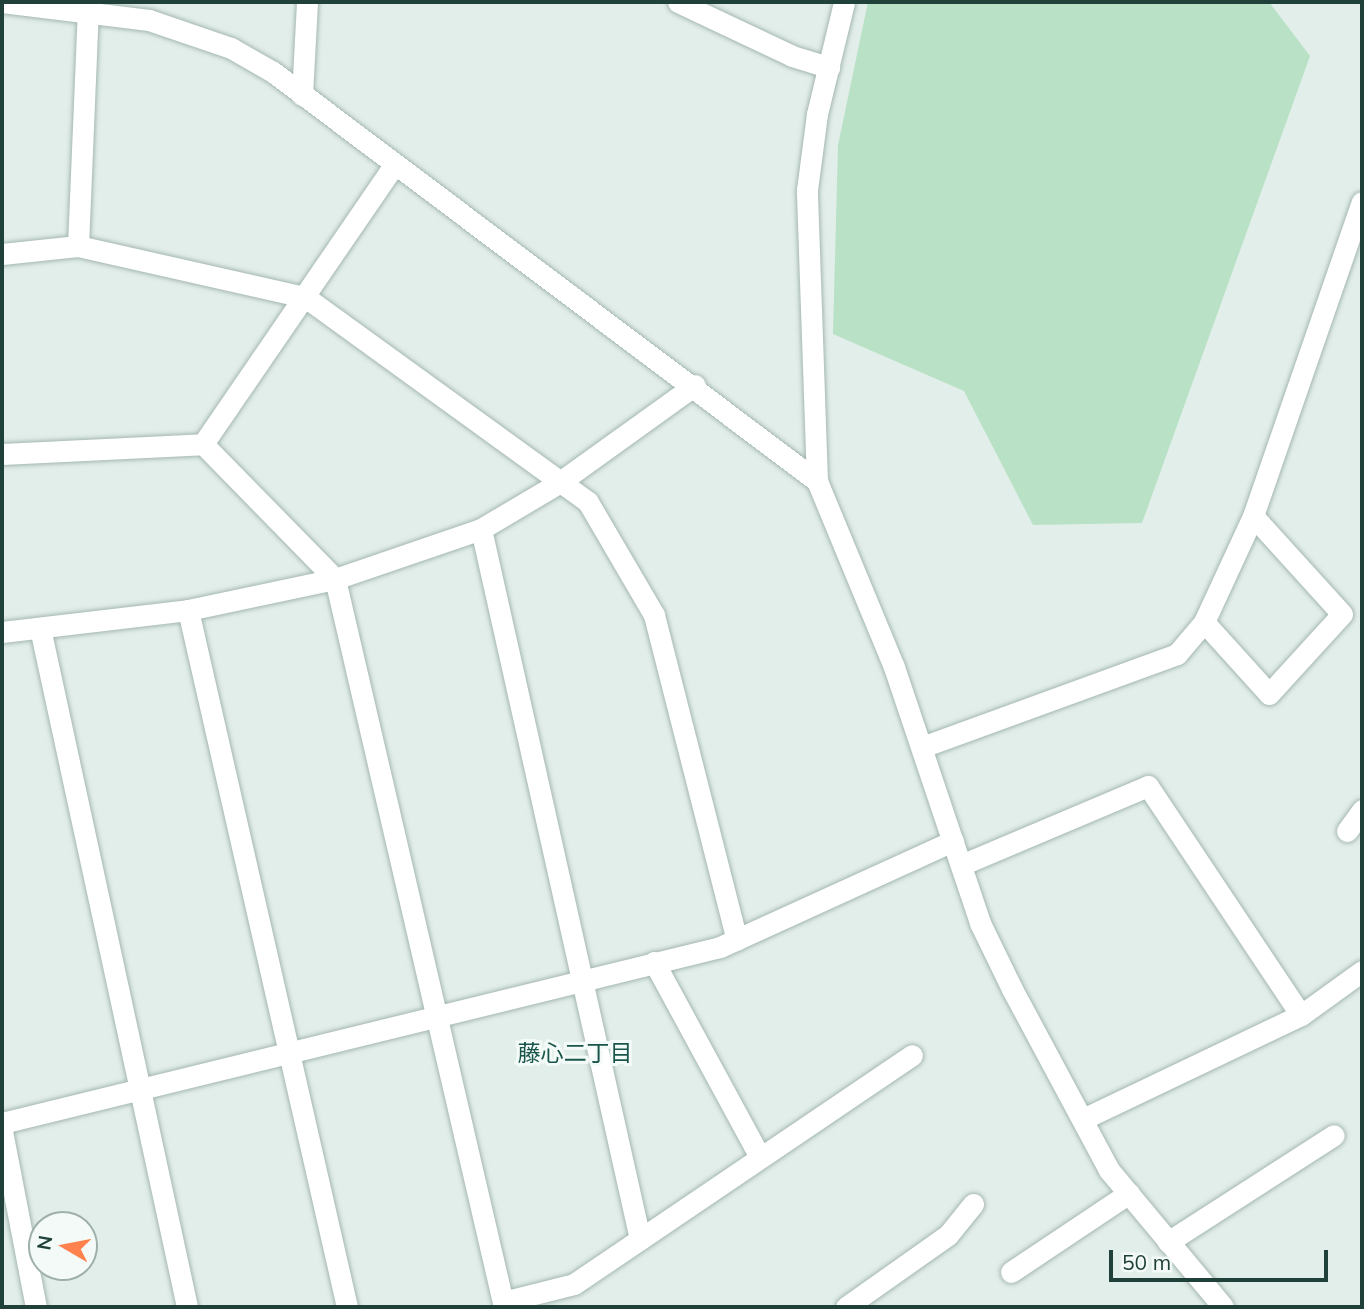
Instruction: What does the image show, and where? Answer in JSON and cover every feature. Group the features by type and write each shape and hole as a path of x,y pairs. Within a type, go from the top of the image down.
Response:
{"street":[{"path":"2,2 27,2 149,20 231,48 302,95 393,167 695,386 817,481"},
{"path":"302,95 307,2"},
{"path":"678,2 710,9 829,67"},
{"path":"844,2 829,67 807,190 817,481 922,747 991,945 1109,1170 1223,1307"},
{"path":"78,246 88,11"},
{"path":"203,444 393,167"},
{"path":"922,747 1177,654 1204,622 1253,516 1362,202"},
{"path":"2,254 78,246 305,297 588,502 654,615 737,940"},
{"path":"2,632 188,610 335,579 481,529 560,482 695,386"},
{"path":"2,454 203,444 335,579 504,1305 574,1284 912,1055"},
{"path":"1204,622 1269,694 1342,614 1253,516"},
{"path":"481,529 640,1239"},
{"path":"188,610 347,1307"},
{"path":"40,628 144,1091 187,1307"},
{"path":"961,865 1148,786 1301,1015"},
{"path":"1347,831 1362,810"},
{"path":"2,1123 144,1091 737,940 953,841"},
{"path":"654,962 760,1157"},
{"path":"1083,1119 1301,1015 1362,971"},
{"path":"2,1131 36,1307"},
{"path":"1168,1242 1334,1135"},
{"path":"1011,1272 1129,1194"},
{"path":"846,1307 948,1235 973,1205"}],"green space":[{"path":"868,2 1269,2 1310,56 1142,523 1033,525 964,391 833,334 838,145"}],"district":[{"name":"藤心二丁目","path":"575,1053"}]}
